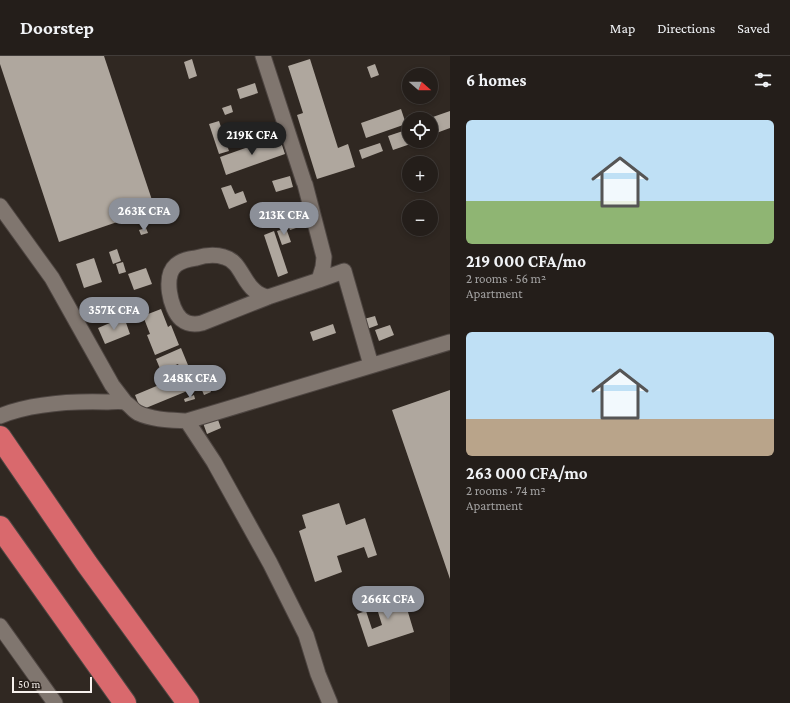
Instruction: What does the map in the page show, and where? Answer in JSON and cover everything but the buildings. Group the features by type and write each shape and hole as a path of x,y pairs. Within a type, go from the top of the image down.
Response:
{"highway":[{"path":"2,440 88,564 188,703"},
{"path":"0,527 125,703"}],"street":[{"path":"263,56 304,183 324,257 323,268 319,280"},
{"path":"0,206 52,278 112,385 125,402 137,413 165,420 187,421 450,342"},
{"path":"268,297 261,295 251,287 236,265 230,260 219,255 209,255 182,262 173,269 168,280 168,286 177,313 182,319 193,324 202,323 268,297 344,271 371,365"},
{"path":"0,416 22,408 56,404 95,401 125,402"},
{"path":"187,421 214,462 270,563 306,634 318,674 330,703"},
{"path":"0,626 55,703"}]}
